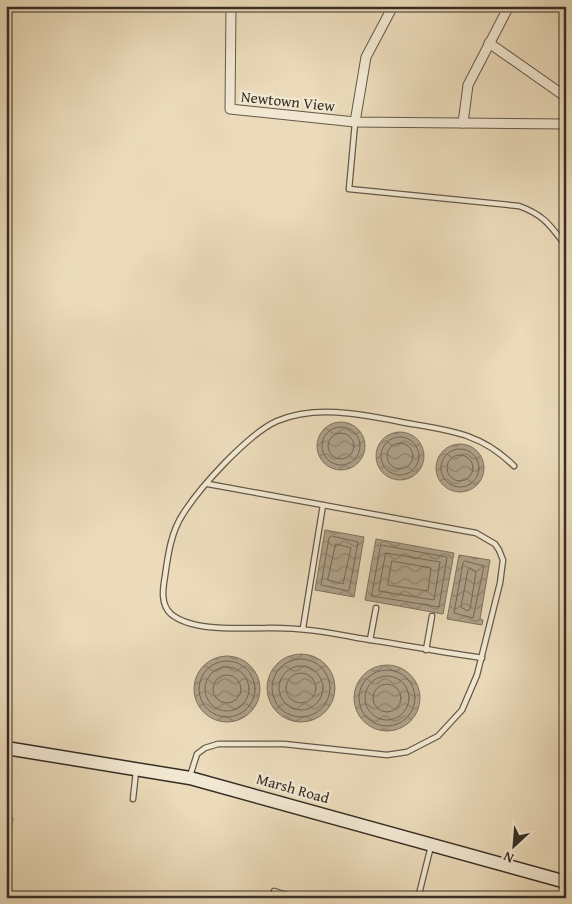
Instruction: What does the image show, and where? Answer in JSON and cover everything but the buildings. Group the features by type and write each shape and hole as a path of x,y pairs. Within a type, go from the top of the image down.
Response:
{"main road":[{"name":"Marsh Road","path":"6,748 190,778 566,882"}],"street":[{"name":"Newtown View","path":"230,6 230,109 355,122 566,124"},
{"name":"Newtown View","path":"355,122 366,57 392,6"},
{"path":"463,123 468,85 509,6"},
{"path":"489,43 566,98"}],"lane":[{"path":"355,122 349,189 519,206 535,211 546,219 566,246"},
{"path":"482,658 303,628 226,628 202,625 181,619 171,613 166,606 163,593 170,546 182,515 254,434 276,422 296,415 319,412 388,420 448,430 477,438 500,453 514,466"},
{"path":"190,778 197,754 205,748 218,744 284,744 387,755 407,752 422,746 438,736 462,710 477,675 500,583 502,560 495,544 476,534 208,484"},
{"path":"303,628 323,505"},
{"path":"370,640 376,608"},
{"path":"426,650 432,616"},
{"path":"133,799 136,769"},
{"path":"418,898 432,844"},
{"path":"272,898 274,891 296,898"}],"green space":[{"path":"6,810 13,818 6,878"}],"water":[{"path":"336,422 346,422 355,426 361,432 365,446 361,460 355,466 346,470 336,470 327,466 321,460 317,451 317,441 321,432 327,426"},
{"path":"395,432 405,432 417,439 424,451 424,461 417,473 405,480 395,480 387,476 380,469 376,461 376,451 380,443 387,436"},
{"path":"455,444 465,444 474,448 480,454 484,468 480,482 474,488 465,492 455,492 446,488 440,482 436,473 436,463 440,454 446,448"},
{"path":"325,530 364,537 354,597 315,590"},
{"path":"376,539 454,553 443,614 365,600"},
{"path":"459,555 490,560 480,619 483,620 482,625 447,619"},
{"path":"301,654 314,657 325,664 332,675 335,688 332,701 325,712 314,719 301,722 288,719 277,712 270,701 267,688 270,675 277,664 288,657"},
{"path":"227,656 240,658 255,671 258,676 260,689 258,702 245,717 240,720 227,722 214,720 199,707 196,702 194,689 196,676 209,661 214,658"},
{"path":"387,665 400,667 410,675 418,685 420,698 418,711 410,721 400,729 387,731 374,729 364,721 356,711 354,698 356,685 364,675 374,667"}],"railway":[{"path":"557,6 566,13"}]}
